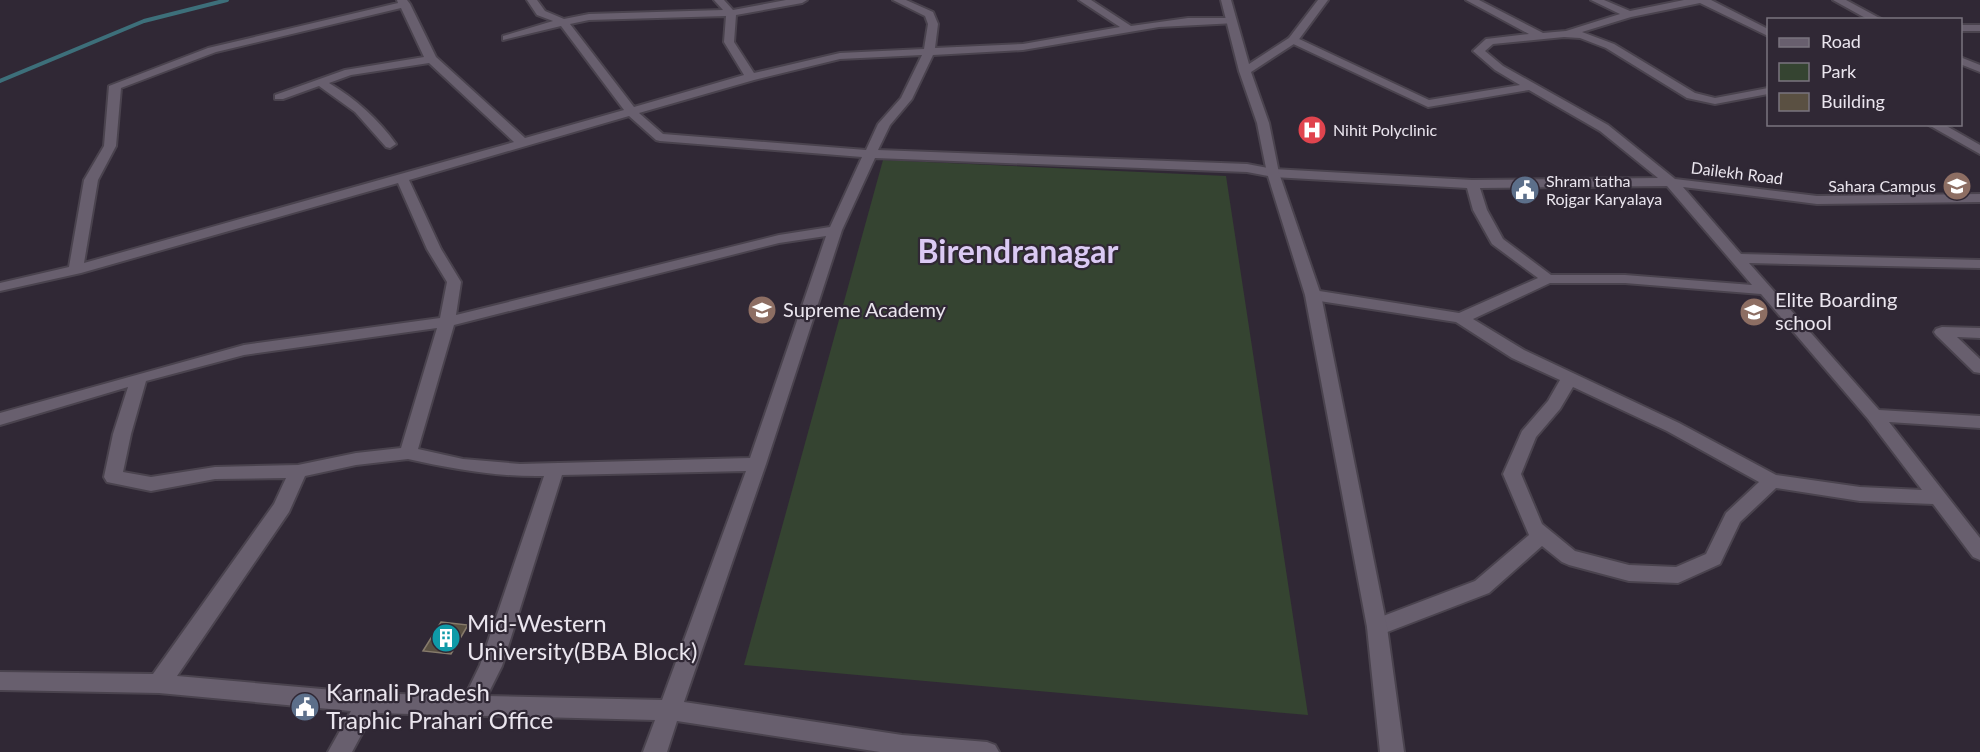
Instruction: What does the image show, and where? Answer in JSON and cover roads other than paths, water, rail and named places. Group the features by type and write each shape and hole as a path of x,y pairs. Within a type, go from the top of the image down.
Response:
{"street":[{"path":"532,0 541,13 562,22"},
{"path":"718,0 731,13 729,42 751,77"},
{"path":"507,38 562,22 589,18 731,13 802,0"},
{"path":"1084,0 1131,30"},
{"path":"1226,0 1245,72 1263,123 1273,173 1313,295 1377,627 1392,752"},
{"path":"1245,72 1293,40 1323,0"},
{"path":"1471,0 1544,37"},
{"path":"1596,0 1629,14"},
{"path":"1767,33 1701,0 1629,14 1564,34 1490,41 1478,51 1498,68 1604,128 1671,182 1874,415 1980,552"},
{"path":"1838,0 1874,18"},
{"path":"655,752 757,464 835,230 884,124 906,99 929,51 933,24 929,15 908,1"},
{"path":"76,270 91,180 110,146 115,86 212,50 403,2 431,58 522,142"},
{"path":"0,287 76,270 522,142 632,113 751,77 840,56 929,51 983,51 1023,47 1188,21 1232,21"},
{"name":"Dailekh Road","path":"562,22 632,113 660,137 872,154 1247,168 1273,173 1472,184 1671,182 1816,200 1980,198"},
{"path":"1962,28 1980,28"},
{"path":"1564,34 1582,35 1610,46 1691,96 1715,101 1767,91"},
{"path":"1293,40 1428,104 1532,86"},
{"path":"279,97 349,72 431,58"},
{"path":"1962,61 1980,69"},
{"path":"320,82 348,99 372,120 390,144"},
{"path":"1937,126 1980,150"},
{"path":"402,178 434,249 454,282 447,322 408,453"},
{"path":"1472,184 1480,210 1497,241 1548,279"},
{"path":"0,419 244,350 447,322 779,239 835,230"},
{"path":"1739,258 1980,264"},
{"path":"1461,318 1548,279 1625,279 1764,290"},
{"path":"1313,295 1461,318 1518,354 1673,427 1772,481 1860,494 1939,498"},
{"path":"1980,333 1942,332 1980,368"},
{"path":"139,378 122,434 113,477 151,484 215,473 298,471 356,459 408,453 463,465 520,470 641,465 757,464"},
{"path":"1569,380 1554,405 1528,435 1512,474 1534,528 1569,557 1629,573 1678,575 1713,560 1733,518 1772,481"},
{"path":"1874,415 1980,422"},
{"path":"471,706 491,666 555,470"},
{"path":"159,684 282,507 298,471"},
{"path":"1377,627 1482,587 1542,535"},
{"path":"0,681 159,684 367,703 668,710 902,745 987,752"},
{"path":"340,752 367,703"}],"waterway":[{"path":"0,81 144,21 227,0"}],"place":[{"name":"Nihit Polyclinic","path":"1312,130"},
{"name":"Sahara Campus","path":"1957,186"},
{"name":"Shram tatha Rojgar Karyalaya","path":"1525,190"},
{"name":"Supreme Academy","path":"762,310"},
{"name":"Elite Boarding school","path":"1754,312"},
{"name":"Mid-Western University(BBA Block)","path":"446,638"},
{"name":"Karnali Pradesh Traphic Prahari Office","path":"305,707"}],"district":[{"name":"Birendranagar","path":"1018,252"}]}
